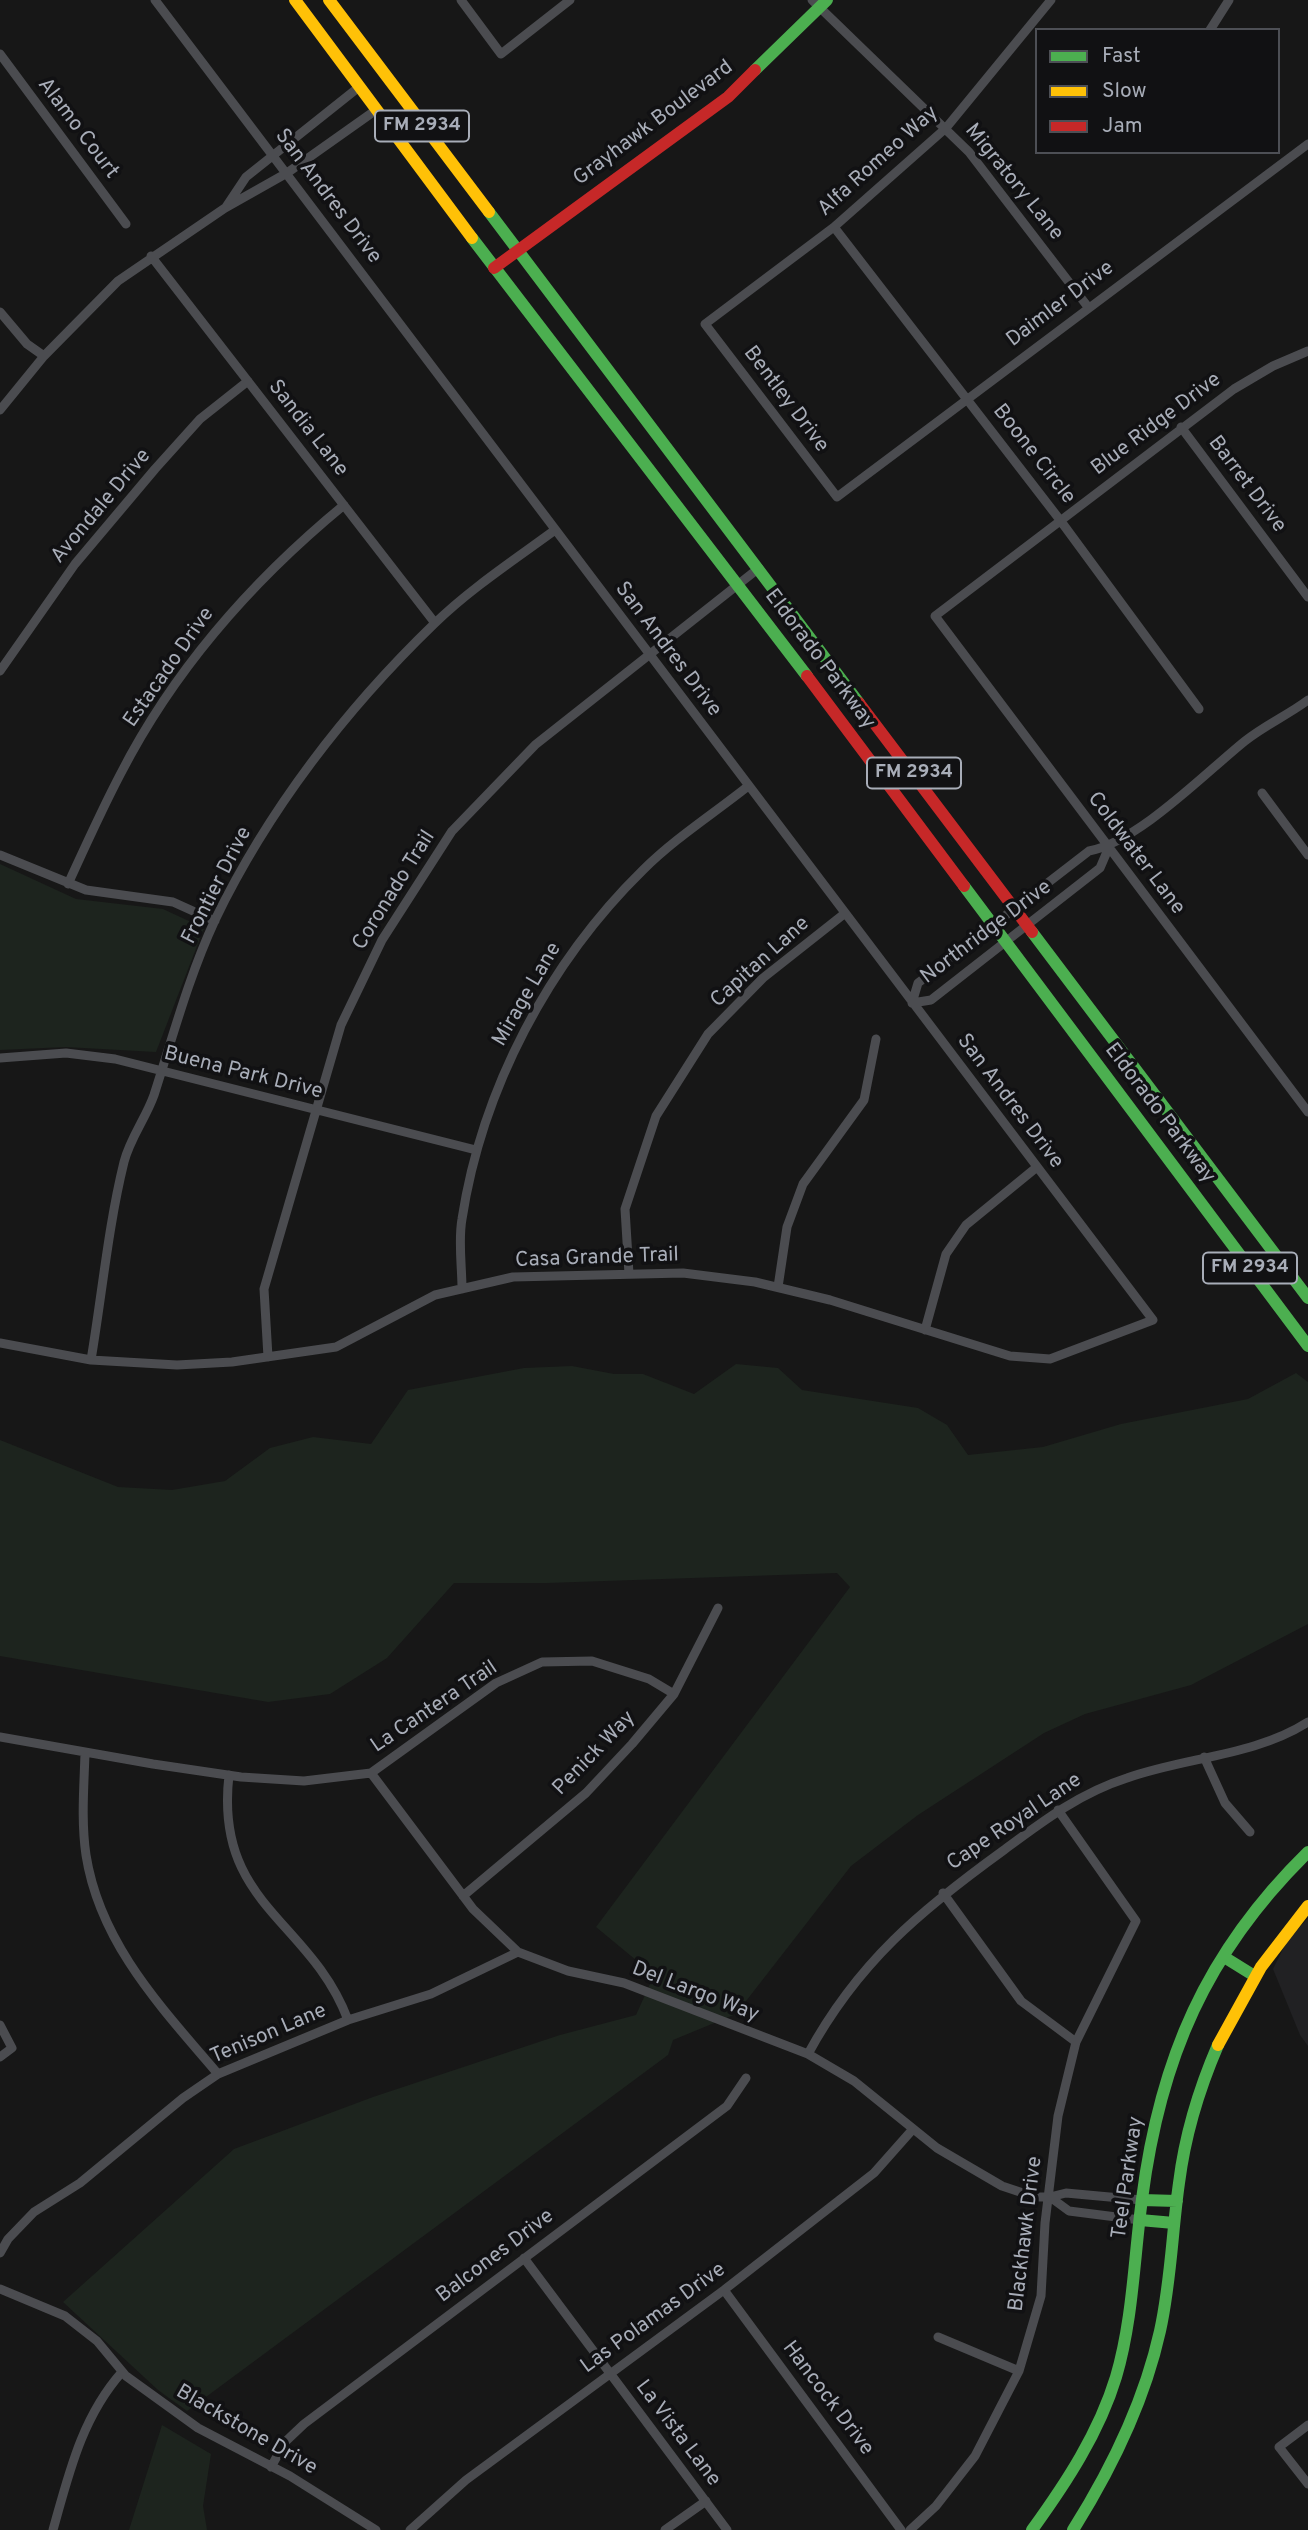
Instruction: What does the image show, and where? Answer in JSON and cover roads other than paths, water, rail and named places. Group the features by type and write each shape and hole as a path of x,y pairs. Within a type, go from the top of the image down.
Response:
{"main road":[{"name":"Eldorado Parkway","path":"295,0 495,268 738,584 1308,1346"},
{"name":"Eldorado Parkway","path":"329,0 516,252 759,568 1308,1298"},
{"name":"Grayhawk Boulevard","path":"495,268 728,97 820,2"},
{"name":"Teel Parkway","path":"1032,2530 1071,2473 1108,2401 1133,2296 1142,2200 1162,2090 1201,1993 1249,1920 1308,1852"},
{"path":"1073,2530 1112,2469 1141,2401 1161,2330 1191,2116 1205,2076 1253,1975 1278,1940 1308,1906"},
{"path":"1224,1957 1253,1975"},
{"path":"1142,2200 1177,2201"},
{"path":"1140,2220 1174,2223"}],"street":[{"name":"San Andres Drive","path":"155,0 274,154 747,787 1153,1320"},
{"path":"461,0 501,54 570,0"},
{"name":"Alfa Romeo Way","path":"705,324 834,227 946,128 1033,31 1051,0"},
{"path":"1211,28 1229,0"},
{"name":"Migratory Lane","path":"820,2 969,152 1088,307"},
{"name":"Alamo Court","path":"0,54 126,224"},
{"path":"225,208 246,177 359,87"},
{"path":"0,410 44,356 118,281 225,208 287,173 376,110"},
{"name":"Daimler Drive","path":"837,497 1308,144"},
{"name":"Boone Circle","path":"834,227 1060,520 1199,709"},
{"name":"Sandia Lane","path":"151,256 435,623"},
{"path":"0,312 27,344 44,356"},
{"name":"Bentley Drive","path":"705,324 837,497"},
{"name":"Blue Ridge Drive","path":"935,616 1181,427 1273,366 1308,351"},
{"name":"Avondale Drive","path":"0,671 75,564 155,469 200,419 248,381"},
{"name":"Barret Drive","path":"1181,427 1308,597"},
{"name":"Estacado Drive","path":"68,884 121,771 177,681 234,607 295,545 344,505"},
{"name":"Frontier Drive","path":"91,1360 124,1160 153,1098 215,921 248,859 300,777 362,700 435,623 555,530"},
{"name":"Coronado Trail","path":"268,1357 264,1289 341,1025 376,952 452,831 535,745 759,568"},
{"name":"Coldwater Lane","path":"935,616 1308,1112"},
{"name":"Northridge Drive","path":"1109,847 1100,868 931,1000 912,1003 918,983 1088,851 1109,847 1188,790 1247,739 1308,700"},
{"name":"Mirage Lane","path":"462,1289 461,1222 476,1150 517,1041 574,950 643,869 747,787"},
{"path":"1262,793 1308,855"},
{"path":"0,855 68,884 107,894 173,902 215,921"},
{"name":"Capitan Lane","path":"629,1274 625,1209 656,1116 708,1034 764,978 844,914"},
{"path":"778,1287 787,1227 803,1184 864,1100 876,1039"},
{"name":"Buena Park Drive","path":"0,1058 66,1053 115,1059 476,1150"},
{"path":"925,1330 946,1254 952,1244 966,1225 1037,1167"},
{"name":"Casa Grande Trail","path":"0,1343 91,1360 177,1365 268,1357 336,1347 435,1295 513,1277 629,1274 683,1273 778,1287 1010,1356 1050,1359 1153,1320"},
{"name":"Penick Way","path":"463,1896 586,1793 674,1694 718,1608"},
{"name":"La Cantera Trail","path":"0,1737 85,1753 229,1774 304,1781 370,1773 496,1683 542,1662 592,1661 649,1679 674,1694"},
{"name":"Cape Royal Lane","path":"808,2054 848,1990 890,1941 943,1893 1058,1810 1119,1780 1273,1741 1308,1722"},
{"path":"85,1753 83,1824 86,1857 112,1935 152,1996 218,2074"},
{"path":"1204,1757 1225,1803 1250,1832"},
{"name":"Del Largo Way","path":"370,1773 463,1896 499,1937 518,1952 555,1967 624,1983 808,2054 854,2081 913,2129 964,2165 1002,2186 1035,2197 1066,2193 1142,2200"},
{"path":"229,1774 226,1801 228,1835 240,1870 339,1995 348,2020"},
{"name":"Blackhawk Drive","path":"910,2530 936,2506 975,2456 1019,2371 1041,2296 1045,2223 1058,2116 1076,2042 1136,1921 1058,1810"},
{"path":"943,1893 1021,2001 1076,2042"},
{"name":"Tenison Lane","path":"0,2253 8,2239 34,2212 80,2183 183,2098 218,2074 348,2020 431,1994 518,1952"},
{"path":"0,2025 12,2048 0,2057"},
{"name":"Balcones Drive","path":"271,2467 285,2442 304,2424 727,2106 746,2078"},
{"name":"Las Polamas Drive","path":"410,2530 466,2480 724,2290 874,2173 913,2129"},
{"name":"Del Largo Way","path":"1050,2197 1069,2211 1140,2220"},
{"name":"La Vista Lane","path":"524,2258 727,2530"},
{"name":"Blackstone Drive","path":"0,2289 65,2316 97,2341 122,2372 198,2428 271,2467 376,2530"},
{"name":"Hancock Drive","path":"724,2290 901,2530"},
{"path":"938,2337 1019,2371"},
{"path":"53,2530 86,2424 97,2403 122,2372"},
{"path":"1308,2426 1279,2447 1308,2484"},
{"path":"665,2530 706,2501"}]}
